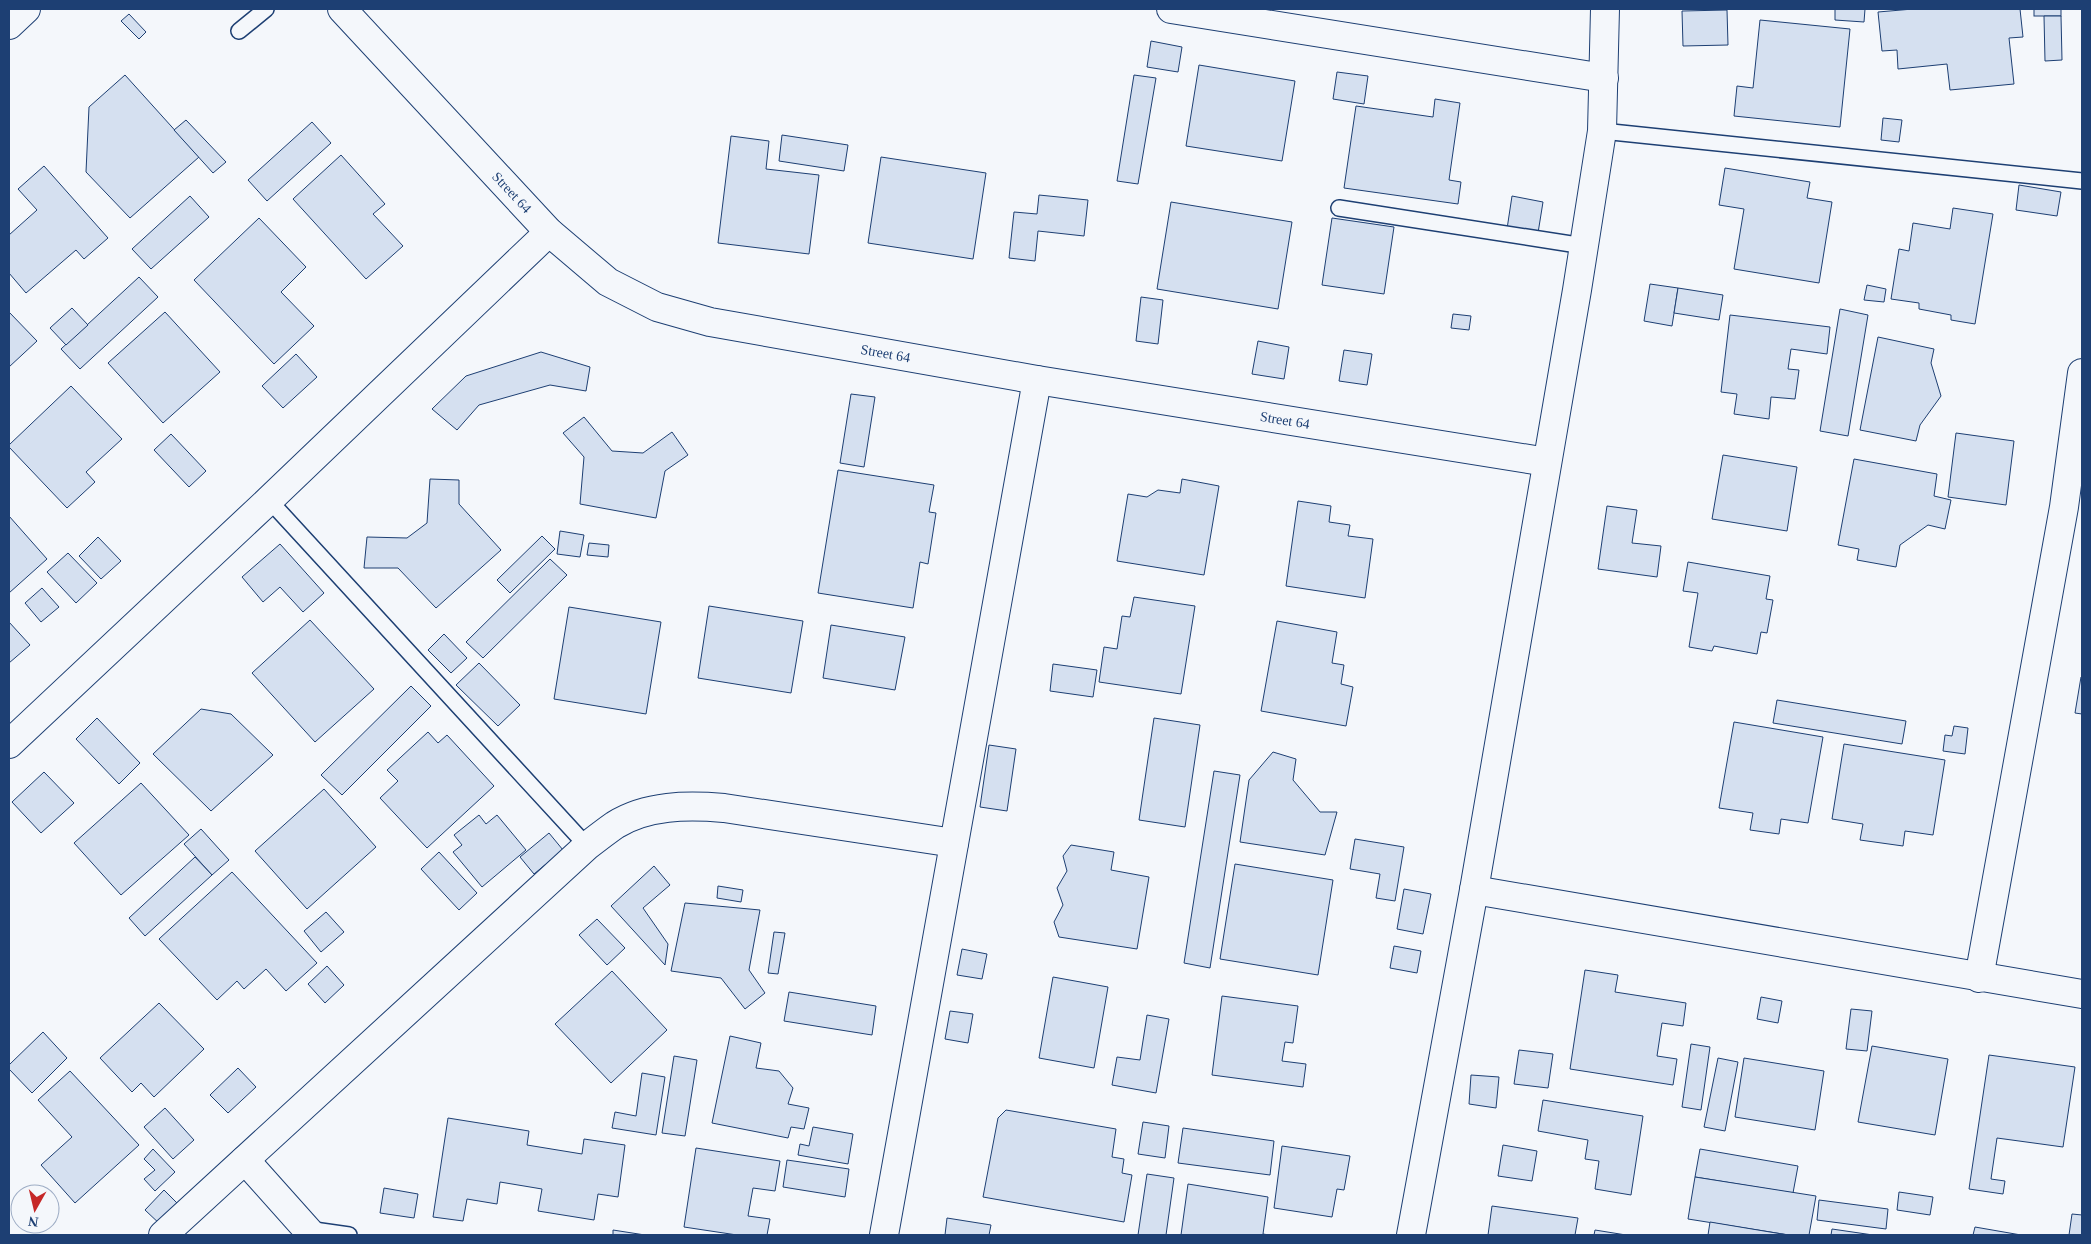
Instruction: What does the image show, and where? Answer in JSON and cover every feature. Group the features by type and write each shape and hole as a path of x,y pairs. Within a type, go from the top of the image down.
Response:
{"street":[{"path":"9,25 26,9"},
{"name":"Street 64","path":"342,9 549,232 608,282 656,307 683,316 1037,380 1548,462"},
{"path":"1171,9 1604,78"},
{"path":"1411,1235 1474,890 1584,246 1602,131 1605,9"},
{"path":"9,744 269,500 549,232"},
{"path":"1979,978 2064,507 2082,373"},
{"path":"884,1235 1037,380"},
{"path":"163,1235 586,846 616,824 650,810 687,805 724,808 954,843"},
{"path":"1474,890 1979,978 2082,994"},
{"path":"245,1160 309,1232"}],"lane":[{"path":"239,31 266,9"},
{"path":"1602,131 2082,181"},
{"path":"1338,208 1584,246"},
{"path":"269,500 586,846"},
{"path":"309,1232 349,1235"}],"building":[{"path":"1835,9 1865,9 1864,22 1835,20"},
{"path":"1913,9 2020,9 2023,37 2009,38 2014,84 1950,90 1947,64 1898,69 1897,50 1882,51 1878,12"},
{"path":"2034,9 2061,9 2061,16 2034,16"},
{"path":"1727,10 1728,45 1683,46 1682,11"},
{"path":"129,14 146,32 139,39 121,21"},
{"path":"2044,16 2061,16 2062,60 2045,61"},
{"path":"1760,20 1850,29 1840,127 1734,116 1737,86 1753,88"},
{"path":"1151,41 1182,47 1178,72 1147,67"},
{"path":"1199,65 1295,81 1282,161 1186,146"},
{"path":"1337,72 1368,76 1364,104 1333,99"},
{"path":"125,75 199,157 130,218 86,172 89,107"},
{"path":"1134,75 1156,78 1138,184 1117,181"},
{"path":"1435,99 1460,103 1449,180 1461,182 1458,204 1344,188 1356,106 1433,117"},
{"path":"1883,118 1902,120 1899,142 1881,140"},
{"path":"186,120 226,162 213,173 174,130"},
{"path":"312,122 331,143 267,201 248,180"},
{"path":"782,135 848,145 844,171 779,161"},
{"path":"731,136 769,141 766,169 819,175 809,254 718,243"},
{"path":"341,155 385,204 373,214 403,246 366,279 293,199"},
{"path":"881,157 986,173 973,259 868,243"},
{"path":"44,166 108,238 84,259 76,250 26,293 9,273 9,235 37,210 18,189"},
{"path":"1725,168 1810,182 1807,198 1832,202 1819,283 1734,269 1744,209 1719,205"},
{"path":"2019,185 2061,192 2057,216 2016,210"},
{"path":"1039,195 1088,200 1084,236 1038,231 1035,261 1009,258 1014,212 1037,214"},
{"path":"190,196 209,217 151,269 132,249"},
{"path":"1512,196 1543,202 1538,233 1507,229"},
{"path":"1171,202 1292,222 1278,309 1157,289"},
{"path":"1953,208 1993,214 1975,324 1951,320 1951,315 1919,309 1919,303 1891,299 1899,249 1909,251 1913,223 1950,229"},
{"path":"259,218 306,267 281,292 314,326 274,364 194,280"},
{"path":"1332,218 1394,227 1384,294 1322,285"},
{"path":"139,277 158,297 80,369 61,349"},
{"path":"1650,284 1678,288 1672,326 1644,321"},
{"path":"1867,285 1886,289 1884,302 1864,300"},
{"path":"1678,288 1723,295 1719,320 1674,313"},
{"path":"1141,297 1163,300 1158,344 1136,341"},
{"path":"72,308 88,325 66,345 50,328"},
{"path":"1840,309 1868,315 1848,436 1820,431"},
{"path":"9,312 37,341 9,367"},
{"path":"165,312 220,372 163,423 108,363"},
{"path":"1453,314 1471,316 1469,330 1451,328"},
{"path":"1730,315 1830,327 1827,354 1791,349 1788,369 1799,370 1795,399 1771,397 1769,419 1734,414 1737,394 1721,392"},
{"path":"1878,337 1934,349 1931,363 1941,396 1920,425 1916,441 1860,430"},
{"path":"1258,341 1289,347 1284,379 1252,374"},
{"path":"1344,350 1372,354 1367,385 1339,381"},
{"path":"541,352 590,367 586,391 550,385 479,405 457,430 432,409 466,376"},
{"path":"296,354 317,377 283,408 262,386"},
{"path":"71,386 122,439 86,472 95,482 67,508 9,445"},
{"path":"851,394 875,397 864,467 840,463"},
{"path":"584,417 612,451 643,453 672,432 688,455 665,471 656,518 580,504 584,457 563,433"},
{"path":"1956,433 2014,441 2006,505 1948,497"},
{"path":"171,434 206,471 189,487 154,450"},
{"path":"1723,455 1797,467 1787,531 1712,519"},
{"path":"1854,459 1937,474 1934,496 1951,500 1945,529 1928,525 1900,545 1896,567 1857,560 1859,549 1838,545"},
{"path":"838,470 934,485 929,512 936,513 928,564 920,562 913,608 818,593"},
{"path":"430,479 459,480 459,504 501,550 436,608 398,568 364,568 367,537 407,538 427,523"},
{"path":"1182,479 1219,486 1204,575 1117,561 1128,494 1147,497 1158,490 1180,493"},
{"path":"1298,501 1331,506 1329,522 1350,525 1348,536 1373,539 1365,598 1286,586"},
{"path":"1607,506 1637,510 1632,543 1661,546 1657,577 1598,569"},
{"path":"9,516 47,559 9,593"},
{"path":"560,531 584,535 580,557 557,554"},
{"path":"542,536 555,549 510,593 497,580"},
{"path":"98,537 121,561 101,579 79,556"},
{"path":"589,543 609,545 608,557 587,555"},
{"path":"280,544 324,593 303,612 280,587 263,602 242,577"},
{"path":"68,553 97,583 76,603 47,572"},
{"path":"550,559 567,575 483,658 466,642"},
{"path":"1688,562 1770,576 1766,599 1773,600 1767,633 1761,632 1757,654 1714,646 1712,651 1689,647 1698,593 1683,591"},
{"path":"42,588 59,607 41,622 25,603"},
{"path":"1134,597 1195,606 1181,694 1099,682 1104,647 1117,649 1122,616 1130,617"},
{"path":"709,606 803,621 791,693 698,678"},
{"path":"569,607 661,622 646,714 554,699"},
{"path":"310,620 374,689 315,742 252,673"},
{"path":"1277,621 1337,632 1332,663 1344,665 1341,684 1353,687 1346,726 1261,711"},
{"path":"9,622 30,645 9,663"},
{"path":"831,625 905,637 895,690 823,678"},
{"path":"444,634 467,658 451,673 428,650"},
{"path":"479,663 520,705 498,726 456,685"},
{"path":"1053,664 1097,670 1093,697 1050,691"},
{"path":"2082,677 2082,714 2075,713"},
{"path":"411,686 431,706 342,795 321,775"},
{"path":"1777,700 1906,721 1902,744 1773,723"},
{"path":"201,709 231,714 273,755 211,811 153,754"},
{"path":"97,718 140,763 119,784 76,739"},
{"path":"1154,718 1200,725 1185,827 1139,820"},
{"path":"1734,722 1823,737 1808,823 1781,819 1779,834 1750,830 1753,813 1719,808"},
{"path":"1954,726 1968,728 1965,754 1943,751 1945,735 1952,736"},
{"path":"428,732 438,743 447,735 494,786 427,848 380,798 398,781 387,770"},
{"path":"1844,744 1945,760 1933,835 1905,831 1903,846 1860,840 1863,824 1832,819"},
{"path":"989,745 1016,749 1007,811 980,807"},
{"path":"1273,752 1296,759 1293,780 1320,812 1337,812 1325,855 1240,842 1249,780"},
{"path":"1214,771 1240,775 1210,968 1184,963"},
{"path":"44,772 74,803 41,833 12,802"},
{"path":"141,783 189,835 121,895 74,843"},
{"path":"324,789 376,847 307,909 255,851"},
{"path":"479,815 486,824 497,815 526,850 482,887 453,852 462,845 454,835"},
{"path":"201,829 229,860 212,875 184,844"},
{"path":"549,833 563,850 534,874 520,857"},
{"path":"1355,839 1404,847 1395,901 1376,898 1380,874 1350,869"},
{"path":"1071,845 1114,852 1111,870 1149,877 1137,949 1059,937 1054,922 1063,905 1057,888 1067,871 1063,856"},
{"path":"439,852 477,893 459,910 421,869"},
{"path":"195,857 212,875 145,936 129,918"},
{"path":"1235,864 1333,880 1318,975 1220,959"},
{"path":"654,866 670,885 643,908 668,944 665,965 611,906"},
{"path":"232,872 317,963 286,991 266,969 244,989 237,981 217,1000 159,939"},
{"path":"718,886 743,890 741,902 717,898"},
{"path":"1404,889 1431,894 1423,934 1397,929"},
{"path":"685,903 760,910 749,970 765,993 745,1009 721,978 671,971"},
{"path":"326,912 344,932 321,952 304,931"},
{"path":"597,919 625,948 607,965 579,935"},
{"path":"774,932 785,933 778,974 768,973"},
{"path":"1394,946 1421,951 1417,973 1390,968"},
{"path":"962,949 987,954 982,979 957,975"},
{"path":"327,966 344,985 325,1003 308,984"},
{"path":"1585,970 1618,975 1615,992 1686,1003 1683,1026 1662,1023 1657,1056 1677,1059 1673,1085 1570,1069"},
{"path":"612,971 667,1030 611,1083 555,1024"},
{"path":"1053,977 1108,987 1094,1068 1039,1058"},
{"path":"789,992 876,1006 872,1035 784,1021"},
{"path":"1222,996 1298,1006 1293,1043 1285,1042 1282,1061 1306,1064 1303,1087 1212,1075"},
{"path":"1761,997 1782,1001 1778,1023 1757,1019"},
{"path":"159,1003 204,1049 154,1097 141,1083 132,1092 100,1058"},
{"path":"1851,1009 1872,1011 1867,1051 1846,1049"},
{"path":"950,1011 973,1014 968,1043 945,1039"},
{"path":"1147,1015 1169,1019 1156,1093 1112,1085 1117,1057 1140,1060"},
{"path":"43,1032 67,1058 32,1093 9,1069 9,1065"},
{"path":"730,1036 761,1043 756,1068 779,1071 793,1088 788,1104 809,1108 804,1129 791,1127 788,1138 712,1123"},
{"path":"1691,1044 1710,1047 1701,1110 1682,1107"},
{"path":"1872,1046 1948,1059 1935,1135 1858,1122"},
{"path":"1519,1050 1553,1054 1548,1088 1514,1084"},
{"path":"1989,1055 2075,1067 2063,1147 1997,1138 1991,1179 2005,1181 2003,1194 1969,1189"},
{"path":"674,1056 697,1060 685,1136 662,1133"},
{"path":"1718,1058 1738,1062 1725,1131 1704,1127"},
{"path":"1744,1058 1824,1071 1815,1130 1735,1117"},
{"path":"238,1068 256,1087 228,1113 210,1095"},
{"path":"70,1071 139,1145 75,1203 41,1165 72,1137 38,1100"},
{"path":"642,1073 665,1077 656,1135 612,1128 615,1112 636,1116"},
{"path":"1471,1075 1499,1077 1496,1108 1469,1104"},
{"path":"1543,1100 1643,1116 1631,1195 1595,1189 1599,1161 1585,1159 1588,1140 1538,1131"},
{"path":"165,1108 194,1140 173,1159 144,1127"},
{"path":"1006,1110 1116,1129 1112,1157 1124,1159 1122,1173 1132,1175 1124,1222 983,1197 998,1118"},
{"path":"448,1118 529,1131 527,1145 582,1154 584,1139 625,1145 618,1197 598,1194 594,1220 538,1211 542,1189 500,1182 497,1204 467,1199 463,1221 433,1217"},
{"path":"1143,1122 1169,1126 1165,1158 1138,1154"},
{"path":"813,1127 853,1134 848,1164 798,1155 800,1144 809,1146"},
{"path":"1183,1128 1274,1141 1270,1175 1178,1163"},
{"path":"1503,1145 1537,1151 1532,1181 1498,1176"},
{"path":"1282,1146 1350,1156 1344,1190 1337,1189 1332,1217 1274,1208"},
{"path":"696,1148 780,1161 775,1191 753,1188 748,1216 770,1219 767,1235 737,1235 684,1227"},
{"path":"153,1149 175,1172 155,1191 144,1179 155,1170 144,1159"},
{"path":"1700,1149 1798,1166 1793,1193 1695,1177"},
{"path":"787,1160 849,1169 845,1197 783,1187"},
{"path":"1147,1174 1174,1178 1166,1235 1138,1235"},
{"path":"1695,1177 1816,1196 1809,1235 1789,1235 1688,1219"},
{"path":"1188,1184 1268,1197 1263,1234 1269,1235 1181,1235"},
{"path":"384,1188 418,1194 414,1218 380,1213"},
{"path":"164,1190 180,1206 162,1226 145,1210"},
{"path":"1899,1192 1933,1197 1930,1215 1897,1210"},
{"path":"1819,1200 1888,1209 1886,1229 1817,1220"},
{"path":"1492,1206 1578,1218 1575,1235 1488,1235"},
{"path":"2072,1214 2082,1215 2082,1235 2069,1235"},
{"path":"947,1218 991,1225 989,1235 945,1235"},
{"path":"1710,1222 1788,1235 1708,1235"},
{"path":"1975,1227 2021,1235 1973,1235"},
{"path":"1832,1229 1873,1235 1831,1235"},
{"path":"613,1230 645,1235 613,1235"},
{"path":"1595,1230 1626,1235 1594,1235"}]}
